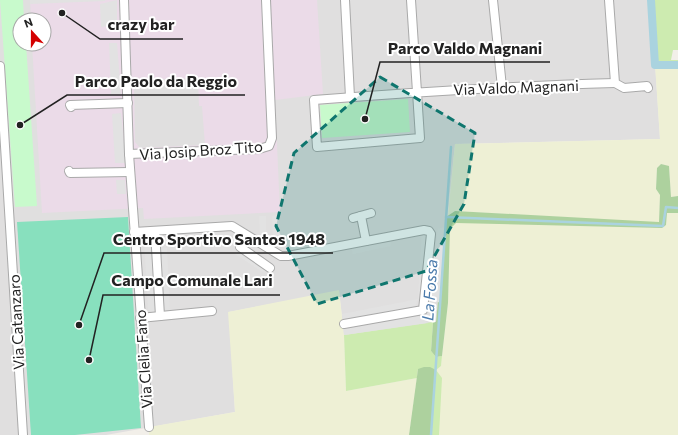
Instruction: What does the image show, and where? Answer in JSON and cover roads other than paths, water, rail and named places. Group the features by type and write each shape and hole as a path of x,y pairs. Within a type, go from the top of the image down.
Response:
{"street":[{"name":"Via Clelia Fano","path":"124,0 130,172 149,427"},
{"name":"Via Josip Broz Tito","path":"129,154 259,149 269,146 272,138 266,0"},
{"path":"345,0 350,97"},
{"path":"411,0 417,92"},
{"path":"493,0 502,87"},
{"path":"609,0 616,83"},
{"name":"Via Catanzaro","path":"0,66 23,435"},
{"name":"Via Valdo Magnani","path":"417,92 420,138 317,147 314,100 417,92 502,87 616,83 624,88 647,86 648,88"},
{"path":"71,107 70,105 128,104"},
{"path":"69,171 70,173 130,172"},
{"path":"352,218 371,213"},
{"path":"361,216 366,241"},
{"path":"134,232 232,226 281,256 288,256 424,230 429,231 431,234 423,310 344,324"},
{"path":"155,231 160,316"},
{"path":"254,256 261,243"},
{"path":"240,247 270,268"},
{"path":"140,318 212,311"}],"waterway":[{"path":"651,0 655,65 678,65"},
{"name":"La Fossa","path":"431,435 451,147"},
{"path":"446,217 663,226 666,207 678,208"}],"place":[{"name":"crazy bar","path":"62,13"},
{"name":"Parco Valdo Magnani","path":"365,119"},
{"name":"Parco Paolo da Reggio","path":"20,125"},
{"name":"Centro Sportivo Santos 1948","path":"79,325"},
{"name":"Campo Comunale Lari","path":"89,360"}]}
